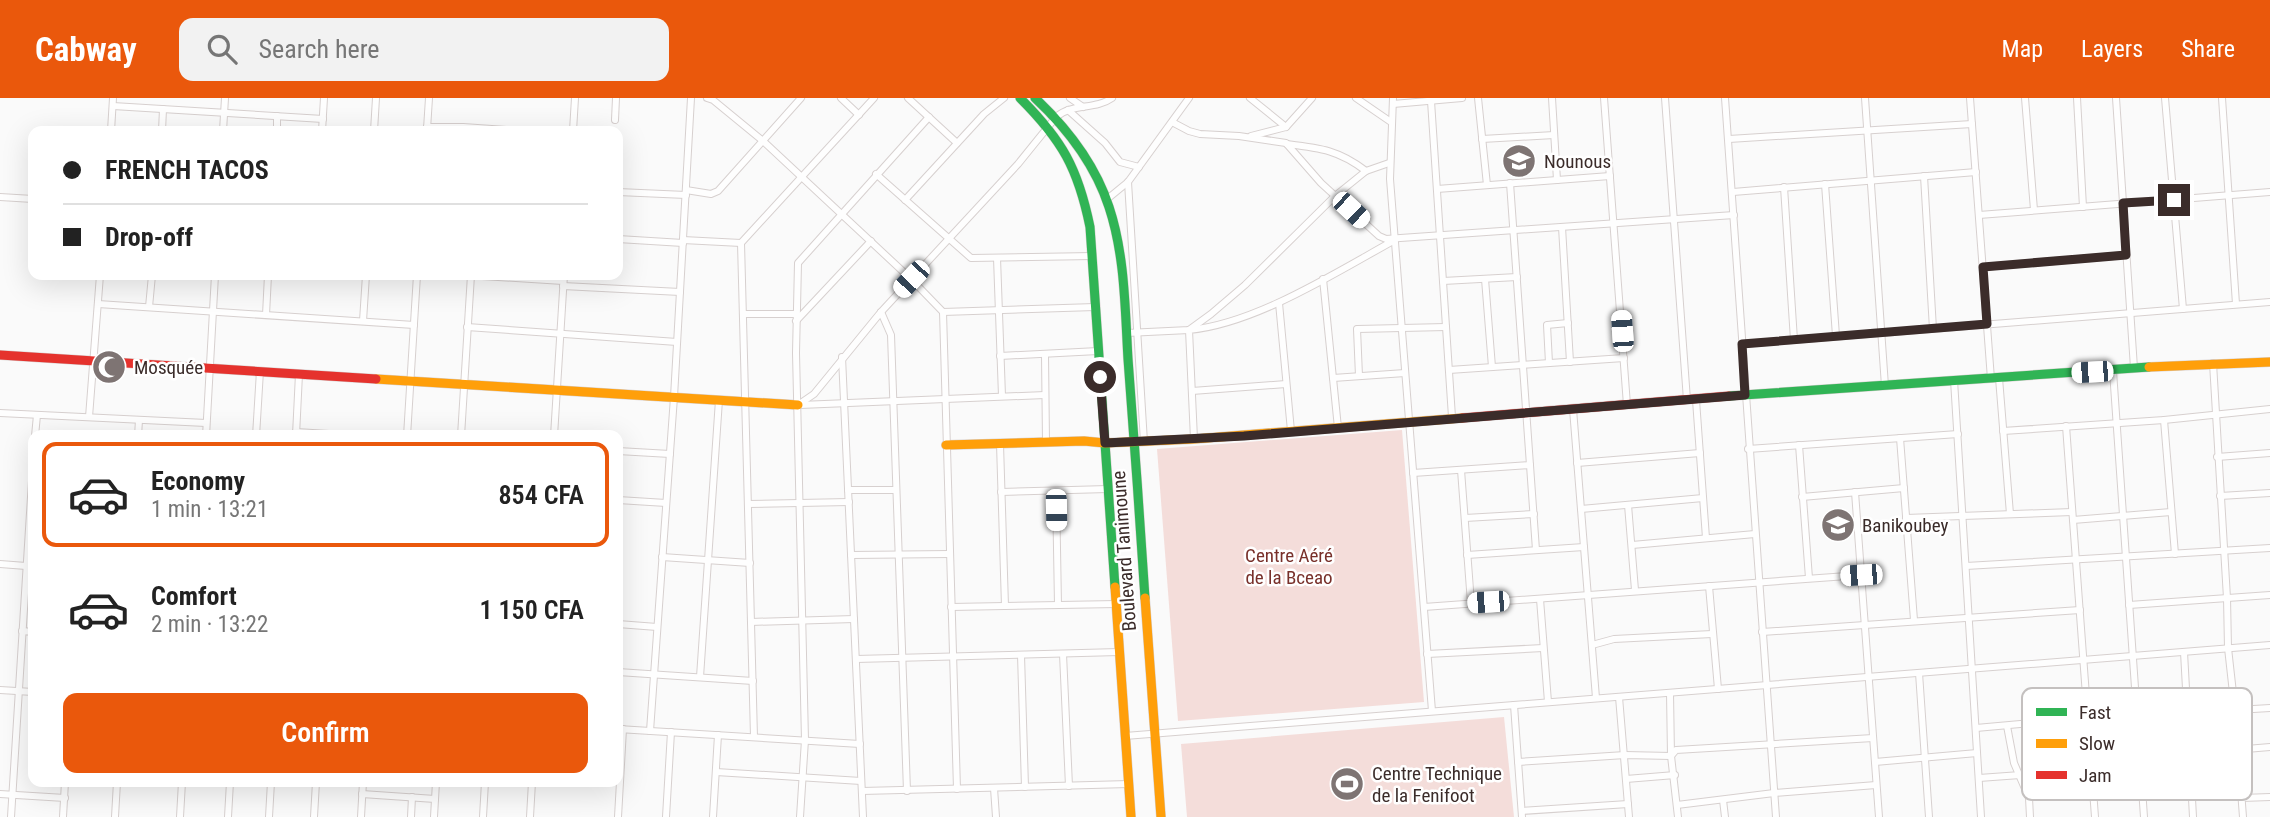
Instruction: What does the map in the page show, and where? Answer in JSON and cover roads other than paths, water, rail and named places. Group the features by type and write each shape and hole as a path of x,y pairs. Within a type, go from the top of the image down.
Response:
{"street":[{"path":"223,126 225,98"},
{"path":"322,126 324,98"},
{"path":"374,126 376,98"},
{"path":"427,126 429,98"},
{"path":"573,126 575,98"},
{"path":"615,120 616,98"},
{"path":"650,731 674,397 691,98"},
{"path":"707,98 763,141 943,312 957,789"},
{"path":"623,192 715,193 800,98"},
{"path":"841,98 859,115"},
{"path":"754,737 741,243 874,98"},
{"path":"908,98 957,143"},
{"path":"905,200 987,111 1004,98"},
{"name":"Boulevard Tanimoune","path":"1020,98 1048,126 1070,159 1085,198 1093,256 1131,817"},
{"name":"Boulevard Tanimoune","path":"1035,98 1056,117 1083,153 1106,200 1119,250 1132,333 1161,817"},
{"path":"1070,98 1083,107"},
{"path":"798,405 814,394 881,312 1018,164 1056,117 1068,110 1106,102 1112,98"},
{"path":"1106,200 1128,182 1189,98"},
{"path":"1250,98 1286,127"},
{"path":"1239,136 1264,134 1286,127 1312,98"},
{"path":"1356,98 1391,122"},
{"path":"1432,712 1394,240 1391,122 1393,101 1462,98"},
{"path":"1478,98 1487,185"},
{"path":"1552,98 1557,180"},
{"path":"1604,98 1627,405"},
{"path":"1665,98 1706,538"},
{"path":"1725,98 1776,817"},
{"path":"1865,98 1885,386"},
{"path":"1970,98 1987,324 2003,431 2010,514"},
{"path":"2025,98 2034,210"},
{"path":"2077,98 2083,206"},
{"path":"2116,98 2134,368"},
{"path":"2165,98 2183,309"},
{"path":"2222,98 2236,304"},
{"path":"1431,101 1452,418"},
{"path":"111,126 113,102 163,109 323,119"},
{"path":"162,126 163,109"},
{"path":"1068,110 1105,143 1120,162 1139,167"},
{"path":"276,126 277,116"},
{"path":"800,817 805,740 796,317 798,262 929,117"},
{"path":"1172,122 1200,134 1239,136 1326,149 1352,160 1366,171"},
{"path":"1728,139 1972,124"},
{"path":"1482,139 1554,135"},
{"path":"1286,144 1335,196 1379,236 1394,240 1734,215"},
{"path":"1189,330 1245,285 1335,196 1366,171 1390,163"},
{"path":"1733,191 1976,172"},
{"path":"876,174 971,258 1093,256"},
{"path":"1437,189 1610,176"},
{"path":"1924,176 1933,329"},
{"path":"1128,182 1132,333 1208,328 1279,303 1394,240"},
{"path":"1510,183 1536,550"},
{"path":"1825,184 1836,336"},
{"path":"1784,187 1794,340"},
{"path":"1979,215 2270,192"},
{"path":"0,197 28,199"},
{"path":"1562,227 1570,362"},
{"path":"623,239 741,243"},
{"path":"743,314 796,317 871,241"},
{"path":"1983,267 2126,255"},
{"path":"997,258 1002,396"},
{"path":"1443,281 1517,277"},
{"path":"1322,279 1338,428"},
{"path":"1485,279 1492,367"},
{"path":"89,417 100,280"},
{"path":"149,307 152,280"},
{"path":"206,430 215,280"},
{"path":"266,315 268,280"},
{"path":"363,321 366,280"},
{"path":"407,430 417,280"},
{"path":"461,430 469,280"},
{"path":"554,430 563,281 680,292"},
{"path":"1742,344 2270,302"},
{"path":"1279,303 1291,431"},
{"path":"98,304 414,325"},
{"path":"943,312 1095,307"},
{"path":"881,312 891,335 907,791"},
{"path":"1549,363 1547,325 1567,323"},
{"path":"467,327 677,342"},
{"path":"1359,376 1357,329 1446,327"},
{"path":"1189,330 1194,439"},
{"path":"1000,356 1098,351"},
{"path":"0,355 798,405 1045,395"},
{"path":"1045,355 1046,442"},
{"path":"842,357 863,817"},
{"path":"1449,370 1624,358"},
{"path":"946,445 1194,439 1954,380 2213,363 2270,362"},
{"path":"2213,363 2228,648 2233,688"},
{"path":"2113,370 2135,688"},
{"path":"256,430 260,371"},
{"path":"1333,378 1405,373"},
{"path":"296,430 299,374"},
{"path":"1954,380 1981,817"},
{"path":"1192,391 1286,384"},
{"path":"700,677 719,400"},
{"path":"1573,409 1597,698"},
{"path":"2003,431 2270,410"},
{"path":"0,413 206,423"},
{"path":"36,430 37,415"},
{"path":"2164,419 2175,554"},
{"path":"138,430 139,420"},
{"path":"2066,426 2085,688"},
{"path":"1748,449 1958,434"},
{"path":"1900,438 1913,620"},
{"path":"1000,443 1005,606"},
{"path":"1799,445 1809,578"},
{"path":"623,451 670,454"},
{"path":"1577,463 1700,453"},
{"path":"2217,457 2270,453"},
{"path":"1413,473 1530,465"},
{"path":"1461,470 1471,603"},
{"path":"1802,497 1904,488"},
{"path":"1002,492 1108,489"},
{"path":"848,491 896,490"},
{"path":"1055,491 1058,605"},
{"path":"1855,492 1879,817"},
{"path":"2220,496 2270,493"},
{"path":"1581,509 1703,498"},
{"path":"623,500 666,503"},
{"path":"748,504 849,502"},
{"path":"1628,505 1635,590"},
{"path":"1906,518 2010,514 2123,516 2171,512"},
{"path":"1465,518 1534,514"},
{"path":"1632,545 1755,534"},
{"path":"11,817 28,547"},
{"path":"1467,555 1584,547"},
{"path":"1966,566 2270,548"},
{"path":"851,555 950,554"},
{"path":"663,557 750,563"},
{"path":"0,564 26,566"},
{"path":"1424,607 1861,575"},
{"path":"1709,586 1717,689"},
{"path":"2129,605 2270,595"},
{"path":"1540,599 1548,702"},
{"path":"951,607 1117,604"},
{"path":"1762,632 2080,610"},
{"path":"751,622 854,619"},
{"path":"623,624 657,626"},
{"path":"22,631 28,632"},
{"path":"1592,645 1614,639 1712,634"},
{"path":"1125,736 2270,645"},
{"path":"1427,654 1544,648"},
{"path":"856,659 1119,652"},
{"path":"2183,652 2185,688"},
{"path":"1063,653 1069,786"},
{"path":"1021,654 1024,787"},
{"path":"623,672 753,681"},
{"path":"1919,673 1929,817"},
{"path":"0,690 28,692"},
{"path":"1670,692 1671,756 1678,817"},
{"path":"1619,697 1629,817"},
{"path":"1514,705 1522,814 1571,807 1628,804"},
{"path":"2252,709 2270,708"},
{"path":"1976,728 2022,725"},
{"path":"2007,726 2022,783"},
{"path":"623,729 860,744"},
{"path":"666,817 671,732"},
{"path":"718,735 713,817 721,817"},
{"path":"1671,756 1676,750 1873,738"},
{"path":"2252,749 2270,747"},
{"path":"1875,762 1977,753"},
{"path":"1518,762 1625,755 1671,756"},
{"path":"716,772 861,781"},
{"path":"1979,778 2022,774"},
{"path":"1626,779 1675,775"},
{"path":"862,791 1129,784"},
{"path":"1677,806 1774,793 1876,785"},
{"path":"63,817 65,787"},
{"path":"115,817 117,787"},
{"path":"180,817 182,787"},
{"path":"228,817 230,787"},
{"path":"269,817 271,787"},
{"path":"314,817 316,787"},
{"path":"361,817 363,787"},
{"path":"434,817 436,787"},
{"path":"483,817 485,787"},
{"path":"530,817 532,787"},
{"path":"618,817 619,787"},
{"path":"994,788 996,817"},
{"path":"0,794 65,798"},
{"path":"362,794 435,799"},
{"path":"411,817 412,797"},
{"path":"2252,798 2270,797"},
{"path":"1723,800 1725,817"},
{"path":"1571,807 1572,817"}],"place":[{"name":"Nounous","path":"1519,161"},
{"name":"Mosquée","path":"109,367"},
{"name":"Banikoubey","path":"1838,525"},
{"name":"Centre Technique de la Fenifoot","path":"1347,784"}],"park label":[{"name":"Centre Aéré de la Bceao","path":"1289,566"}]}
